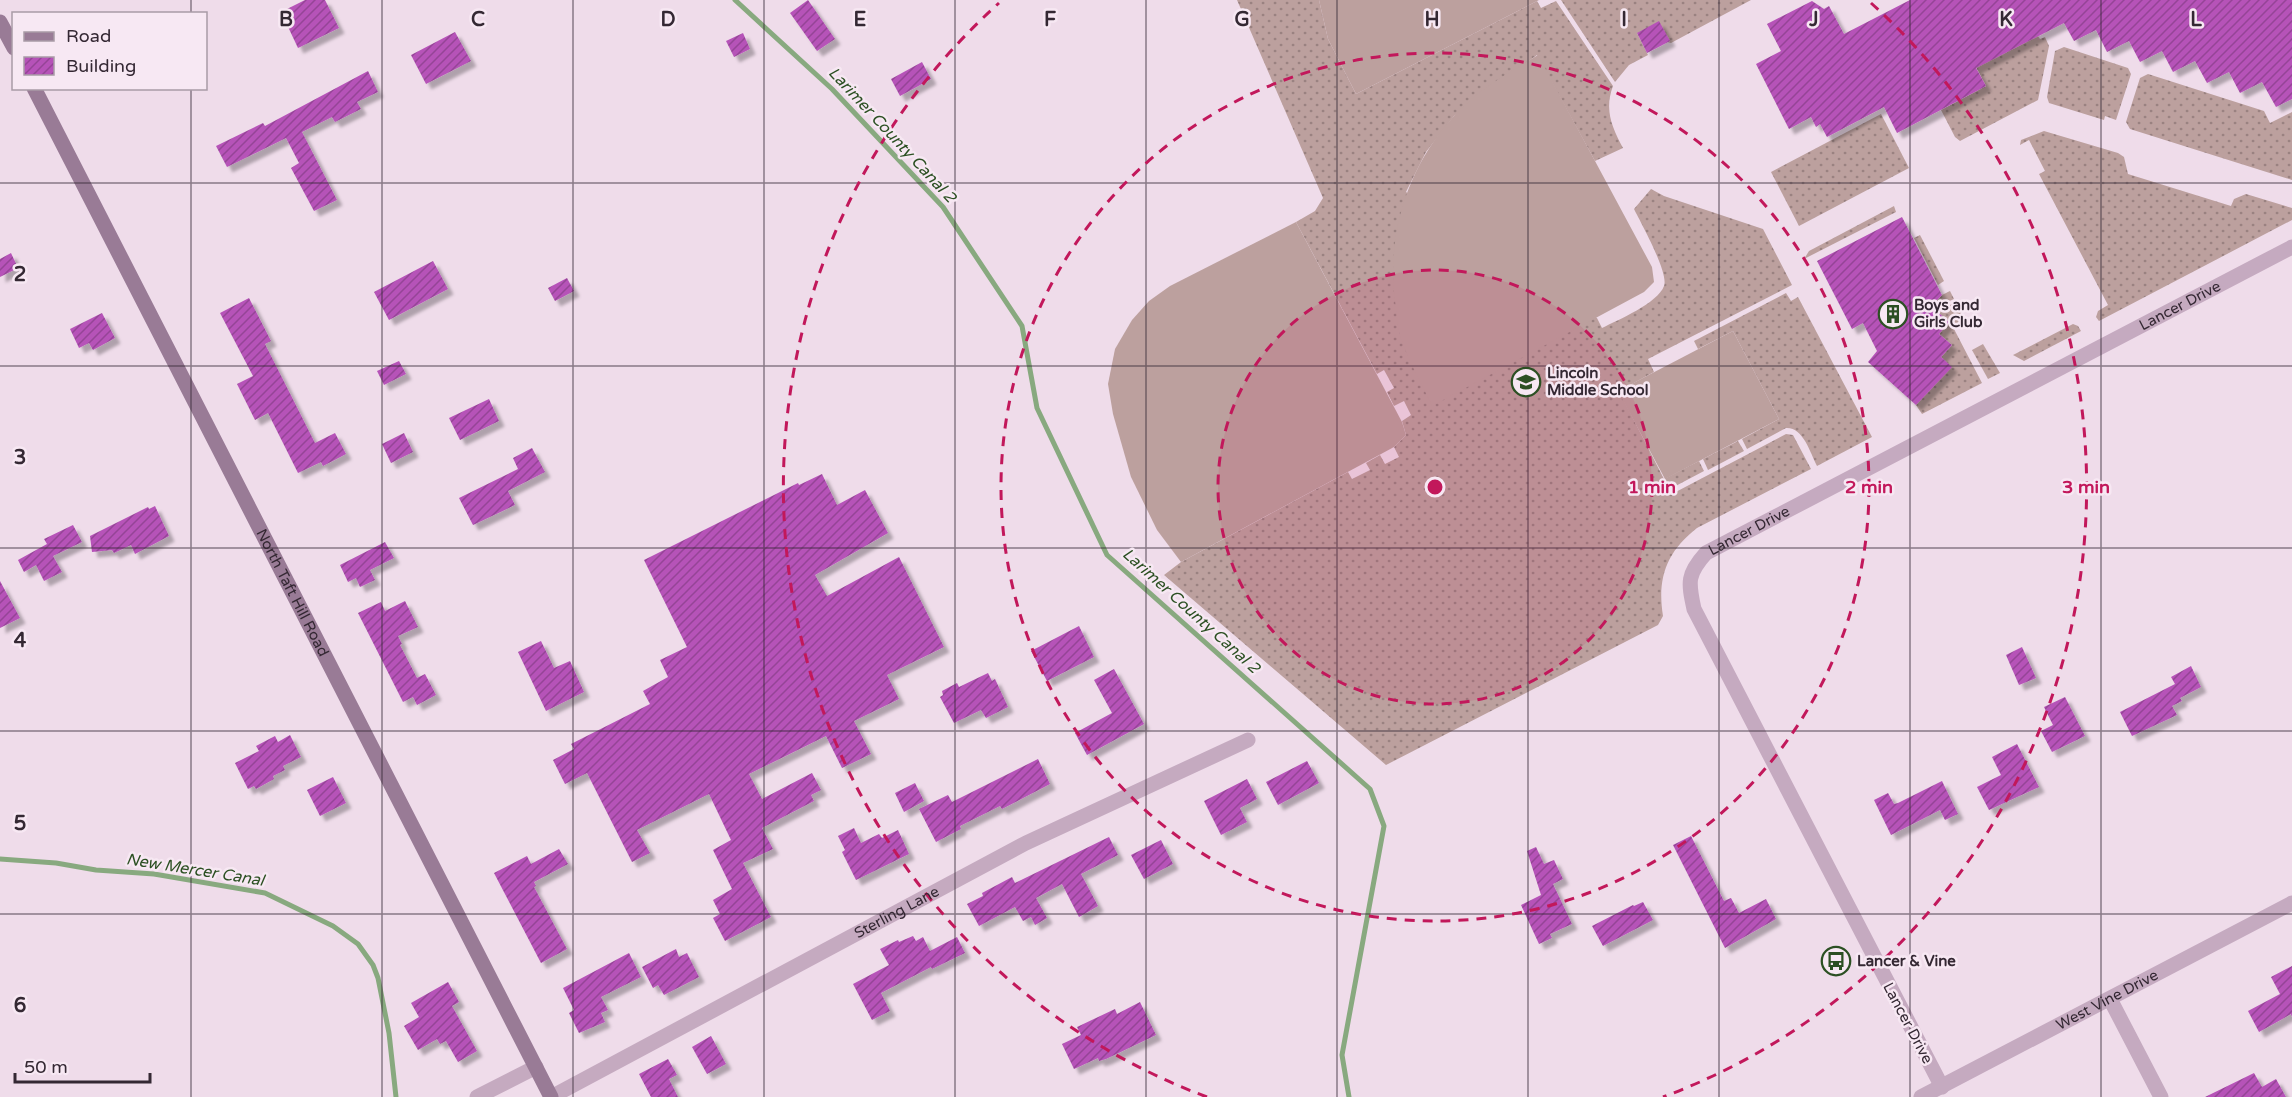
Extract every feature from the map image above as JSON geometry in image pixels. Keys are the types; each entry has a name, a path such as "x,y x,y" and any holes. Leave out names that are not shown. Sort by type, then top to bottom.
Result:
{"main road":[{"path":"0,22 12,44"},
{"name":"North Taft Hill Road","path":"35,90 551,1097"}],"street":[{"name":"Lancer Drive","path":"1941,1087 1694,609 1689,589 1690,577 1695,566 1706,554 2292,247"},
{"name":"Sterling Lane","path":"551,1097 1026,843 1248,740"},
{"name":"West Vine Drive","path":"1921,1097 2292,903"},
{"path":"2109,999 2161,1097"},
{"path":"477,1097 536,1067"}],"shaded area":[{"path":"1237,0 1319,0 1328,39 1356,94 1537,1 1541,8 1556,1 1613,86 1609,103 1610,118 1623,148 1595,161 1537,55 1454,116 1426,152 1406,192 1597,318 1602,328 1646,305 1664,286 1659,260 1634,209 1651,189 1664,196 1763,229 1792,285 1648,359 1654,372 1619,391 1664,479 1699,461 1704,471 1668,490 1670,495 1786,434 1793,435 1811,469 1697,528 1686,537 1666,567 1661,590 1663,616 1658,625 1386,765 1164,575 1181,562 1348,472 1352,479 1370,470 1366,463 1380,455 1385,464 1399,457 1394,447 1406,435 1402,421 1411,415 1404,401 1394,406 1387,392 1394,388 1384,370 1377,374 1296,222 1315,211 1323,198"},
{"path":"1319,0 1539,0 1356,94 1328,39"},
{"path":"1561,0 1751,0 1671,43 1637,33 1648,55 1629,65 1615,82"},
{"path":"2038,36 2040,39 2045,37 2049,46 2038,100 1960,141 1955,137 1941,110 1986,86 1975,65 1997,57"},
{"path":"2064,47 2128,68 2131,74 2116,120 2105,116 2104,120 2049,103 2047,97 2055,51"},
{"path":"1538,55 1652,267 1654,282 1644,292 1432,406 1404,348 1398,324 1393,282 1394,256 1403,206 1411,182 1423,159 1453,117 1482,91"},
{"path":"2148,74 2264,111 2270,123 2292,112 2292,180 2130,129 2126,122 2140,78"},
{"path":"1881,114 1909,168 1799,226 1771,172"},
{"path":"2044,131 2118,153 2124,157 2128,174 2231,206 2234,199 2246,194 2292,208 2292,220 2099,321 2096,317 2098,311 2108,305 2039,174 2045,171 2029,140 2020,145 2021,140"},
{"path":"1894,206 1896,212 1804,259 1809,251"},
{"path":"1296,222 1402,422 1406,435 1394,447 1181,562 1157,530 1131,477 1113,414 1108,384 1115,349 1132,320 1149,301 1170,286"},
{"path":"1920,235 1944,281 1938,285 1914,238"},
{"path":"1950,291 1954,299 1938,304 1943,311 1955,301 1956,304 1951,307 1954,312 1959,310 1965,321 1954,329 1982,383 1922,414 1916,405 1951,367 1941,357 1952,345 1939,334 1949,322 1931,306 1942,295"},
{"path":"1786,293 1791,301 1798,297 1872,437 1817,466 1805,441 1792,429 1786,428 1747,449 1742,439 1779,419 1733,331 1698,349 1694,341"},
{"path":"2073,324 2081,331 2024,361 2013,355"},
{"path":"1733,331 1779,419 1665,479 1618,391"},
{"path":"1983,344 2000,373 1988,379 1972,350"},
{"path":"1738,441 1744,451 1708,470 1703,459"}],"building":[{"path":"305,0 325,0 339,28 298,48 281,12"},
{"path":"808,0 835,39 817,51 790,13"},
{"path":"1910,0 2292,0 2292,99 2276,107 2262,82 2240,93 2229,72 2207,83 2195,61 2173,72 2162,51 2140,62 2129,41 2107,52 2096,30 2074,41 2064,23 1976,68 1986,86 1897,133 1884,107 1827,137 1820,124 1816,127 1811,117 1789,129 1756,64 1781,51 1767,24 1812,1 1824,9 1829,6 1844,34"},
{"path":"1659,21 1670,41 1647,53 1637,33"},
{"path":"455,32 471,61 426,84 411,55"},
{"path":"743,33 750,49 734,57 726,41"},
{"path":"922,62 931,79 900,96 891,79"},
{"path":"368,71 378,92 357,102 361,109 335,122 332,117 302,132 337,200 314,211 291,168 299,163 286,138 227,167 216,146 263,123 265,126"},
{"name":"Boys and Girls Club","path":"1902,217 1942,295 1931,306 1949,322 1939,334 1952,345 1941,357 1952,367 1916,405 1868,362 1877,351 1863,323 1852,329 1817,261"},
{"path":"11,253 18,268 0,277 0,259"},
{"path":"433,261 448,289 389,320 374,292"},
{"path":"567,278 574,291 555,301 548,288"},
{"path":"249,298 271,341 265,344 315,443 335,433 346,454 323,466 321,462 298,473 268,413 255,420 237,384 253,376 220,313"},
{"path":"102,313 115,338 93,350 89,343 79,348 70,329"},
{"path":"399,361 406,374 384,385 377,371"},
{"path":"489,399 499,421 460,440 449,418"},
{"path":"404,433 413,452 391,463 382,444"},
{"path":"532,448 545,472 508,491 515,505 473,525 459,498 518,469 513,458"},
{"path":"822,474 837,505 865,490 888,533 815,575 827,596 899,557 944,647 887,675 899,699 854,721 871,754 842,768 826,736 749,774 762,799 812,773 821,790 811,795 814,801 762,828 773,849 743,863 771,917 725,941 713,918 720,914 713,900 732,889 713,850 731,840 709,794 637,830 650,853 632,862 587,773 565,784 553,760 574,749 571,744 650,704 643,691 668,677 660,660 687,647 644,560 798,483 799,485"},
{"path":"155,506 169,536 135,554 131,545 114,553 112,550 92,552 90,536 148,507 149,509"},
{"path":"73,525 82,542 53,556 62,572 44,581 36,565 24,572 18,560 47,544 44,539"},
{"path":"385,542 394,558 370,570 375,580 360,587 356,578 348,582 340,565"},
{"path":"0,581 20,618 0,628"},
{"path":"405,601 418,627 398,636 402,644 400,645 417,678 425,674 436,695 417,705 413,697 403,702 358,613 381,602 385,611"},
{"path":"1079,626 1094,657 1047,681 1031,651"},
{"path":"541,641 554,668 570,661 584,692 546,711 518,652"},
{"path":"2022,647 2036,678 2019,685 2006,655"},
{"path":"2191,666 2201,687 2180,698 2182,701 2172,706 2177,715 2132,736 2120,712 2175,684 2171,677"},
{"path":"1114,669 1144,724 1087,755 1075,733 1112,713 1094,680"},
{"path":"988,673 992,681 995,679 1008,707 986,718 981,710 954,723 940,697 943,695 942,691 957,683 959,687"},
{"path":"2065,697 2085,736 2052,752 2041,731 2053,725 2044,707"},
{"path":"290,735 301,757 283,766 285,770 273,776 274,779 256,789 254,786 248,789 235,763 259,751 256,746 275,736 278,742"},
{"path":"2017,744 2039,787 1989,810 1977,787 2001,775 1992,757"},
{"path":"1038,759 1050,784 1002,809 1000,806 960,826 961,829 936,842 919,809 948,795 952,802"},
{"path":"1307,761 1319,783 1278,805 1266,782"},
{"path":"333,777 346,803 320,816 307,790"},
{"path":"1247,779 1257,799 1240,808 1247,822 1221,835 1204,801"},
{"path":"1942,781 1958,814 1945,820 1940,810 1891,835 1874,800 1888,793 1894,804 1898,803"},
{"path":"915,783 924,801 904,812 895,793"},
{"path":"854,828 861,843 879,834 882,838 898,830 909,854 856,880 842,852 845,850 838,836"},
{"path":"1691,836 1724,901 1731,898 1739,913 1766,899 1776,919 1725,948 1673,845"},
{"path":"1109,837 1118,855 1081,874 1098,906 1079,917 1062,884 1036,898 1047,918 1035,925 1031,917 1023,921 1015,907 979,926 967,904 983,896 982,893 1012,877 1015,883"},
{"path":"1161,840 1173,864 1144,879 1131,855"},
{"path":"1536,847 1544,864 1554,860 1563,879 1553,884 1572,924 1550,934 1552,938 1539,944 1521,905 1541,895 1527,851"},
{"path":"559,849 568,864 534,882 536,886 534,887 567,949 541,963 494,873 527,856 531,864"},
{"path":"1643,902 1653,920 1603,946 1592,926"},
{"path":"913,936 916,941 923,937 930,951 957,937 965,953 932,969 931,967 881,993 890,1011 872,1020 853,984 889,965 880,949"},
{"path":"676,949 679,957 687,953 699,977 664,995 658,985 653,988 642,967"},
{"path":"629,953 641,977 601,997 608,1010 601,1013 605,1022 579,1033 569,1013 574,1010 563,988"},
{"path":"2292,966 2292,1017 2291,1014 2259,1032 2248,1011 2280,994 2271,977"},
{"path":"448,982 459,1002 452,1006 477,1051 458,1062 446,1041 440,1044 437,1039 418,1050 404,1026 419,1017 411,1003"},
{"path":"1140,1002 1156,1035 1106,1059 1099,1061 1098,1058 1074,1069 1062,1044 1081,1035 1077,1027 1115,1009 1117,1014"},
{"path":"711,1036 726,1064 707,1074 692,1047"},
{"path":"668,1059 677,1075 669,1079 678,1097 651,1097 639,1074"},
{"path":"2254,1073 2262,1087 2276,1079 2286,1097 2205,1097"}],"waterway":[{"name":"Larimer County Canal 2","path":"735,0 832,89 943,207 1022,326 1037,408 1107,555 1370,789 1384,826 1342,1055 1349,1097"},
{"name":"New Mercer Canal","path":"0,859 154,874 265,893 333,926 358,944 373,965 378,978 389,1033 396,1097"}],"place":[{"name":"Boys and Girls Club","path":"1893,314"},
{"name":"Lincoln Middle School","path":"1526,382"},
{"name":"Lancer & Vine","path":"1836,961"}]}
